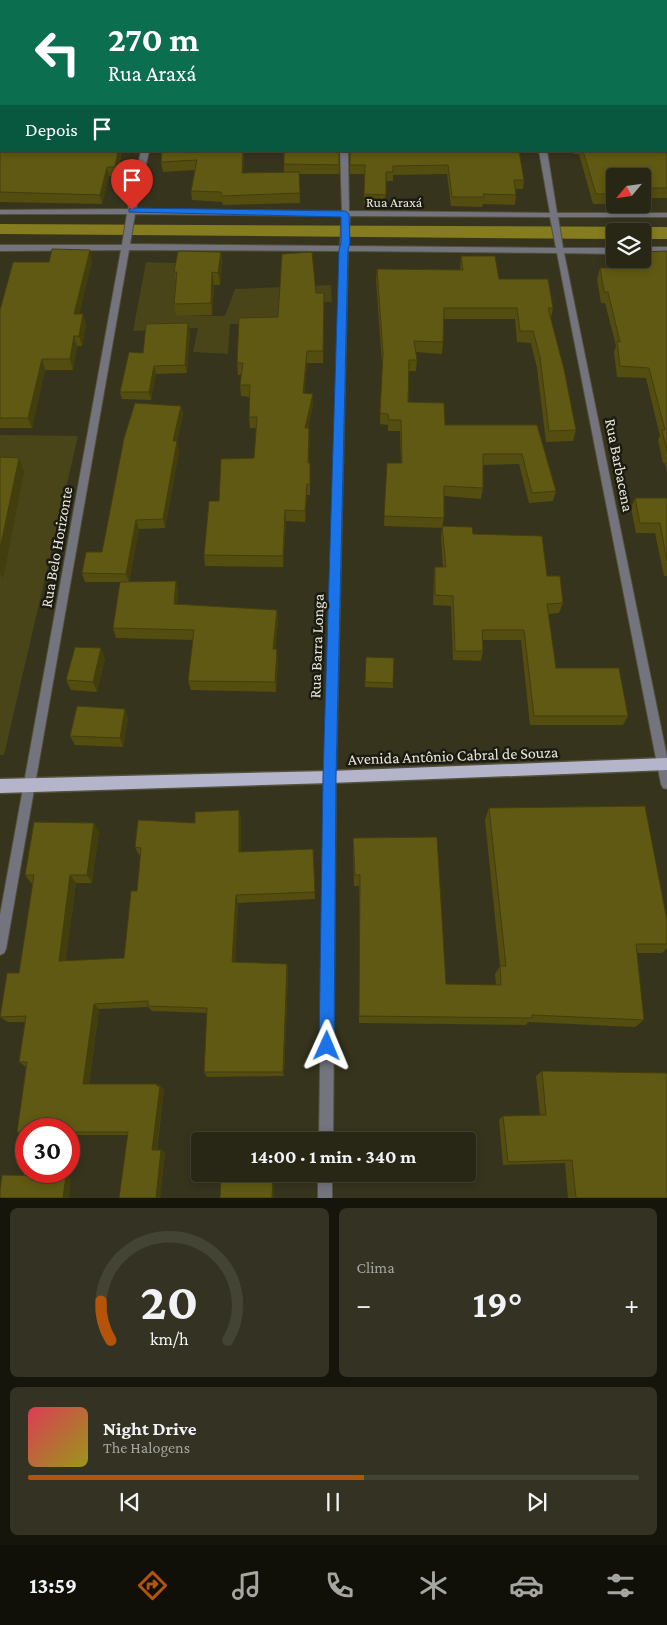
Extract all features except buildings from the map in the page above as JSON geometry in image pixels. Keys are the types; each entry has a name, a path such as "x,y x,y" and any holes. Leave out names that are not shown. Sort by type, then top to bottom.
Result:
{"main road":[{"name":"Avenida Antônio Cabral de Souza","path":"0,786 330,777 666,764"}],"street":[{"name":"Rua Belo Horizonte","path":"0,949 28,785 132,220 132,210 145,152"},
{"name":"Rua Barra Longa","path":"326,1132 330,777 346,218 344,152"},
{"name":"Rua Barbacena","path":"543,152 560,248 666,764 667,784"},
{"name":"Rua Araxá","path":"0,212 132,210 346,218 555,219 667,215"},
{"path":"0,248 127,243 606,250"},
{"path":"651,250 667,250"},
{"path":"325,1198 326,1182"}],"shaded area":[{"path":"0,224 606,227 606,239 0,234"},
{"path":"651,227 667,227 667,239 651,239"},
{"path":"146,262 180,263 176,316 225,316 235,289 331,285 332,302 280,301 279,323 230,324 228,354 193,352 198,328 133,331"},
{"path":"0,435 78,436 4,755 0,755"}],"route":[{"path":"132,210 345,214 346,243 344,250 330,777 327,1046"}]}
